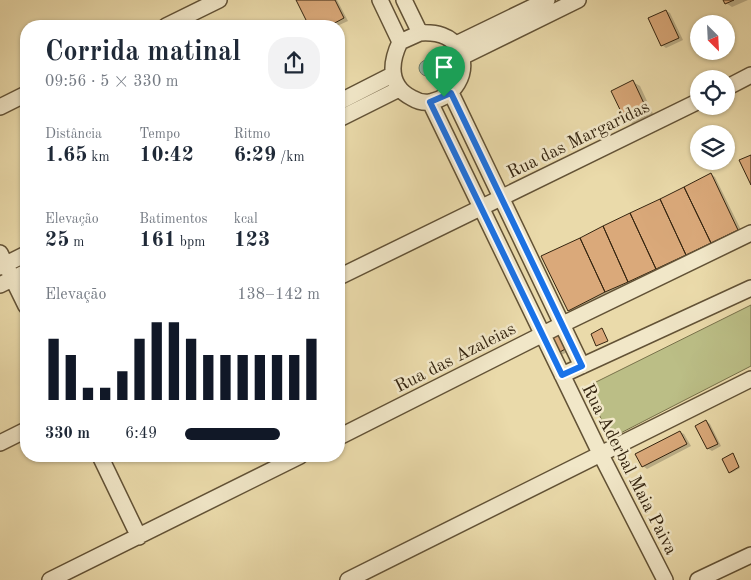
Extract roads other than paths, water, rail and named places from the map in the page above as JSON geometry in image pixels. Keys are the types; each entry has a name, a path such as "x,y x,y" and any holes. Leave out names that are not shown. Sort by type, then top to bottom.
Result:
{"street":[{"path":"178,20 219,0"},
{"path":"380,0 400,42 394,59 396,82 409,97 423,102 430,102 451,93 461,78 463,69 459,50 441,35 433,32 420,33 400,42"},
{"path":"404,0 420,33"},
{"path":"459,50 547,0"},
{"path":"459,50 578,0"},
{"path":"735,84 751,76"},
{"path":"345,100 396,82"},
{"path":"345,115 396,82"},
{"path":"451,93 582,366"},
{"path":"0,107 20,97"},
{"name":"Rua Aderbal Maia Paiva","path":"430,102 600,454 665,580"},
{"name":"Rua das Margaridas","path":"345,274 690,105"},
{"name":"Rua das Azaleias","path":"345,434 562,324 751,233"},
{"path":"20,256 2,262 20,294"},
{"path":"562,375 751,288"},
{"path":"348,580 751,379"},
{"path":"0,443 20,433"},
{"path":"103,462 139,537"},
{"path":"50,580 288,462"},
{"path":"698,580 751,555"}]}
